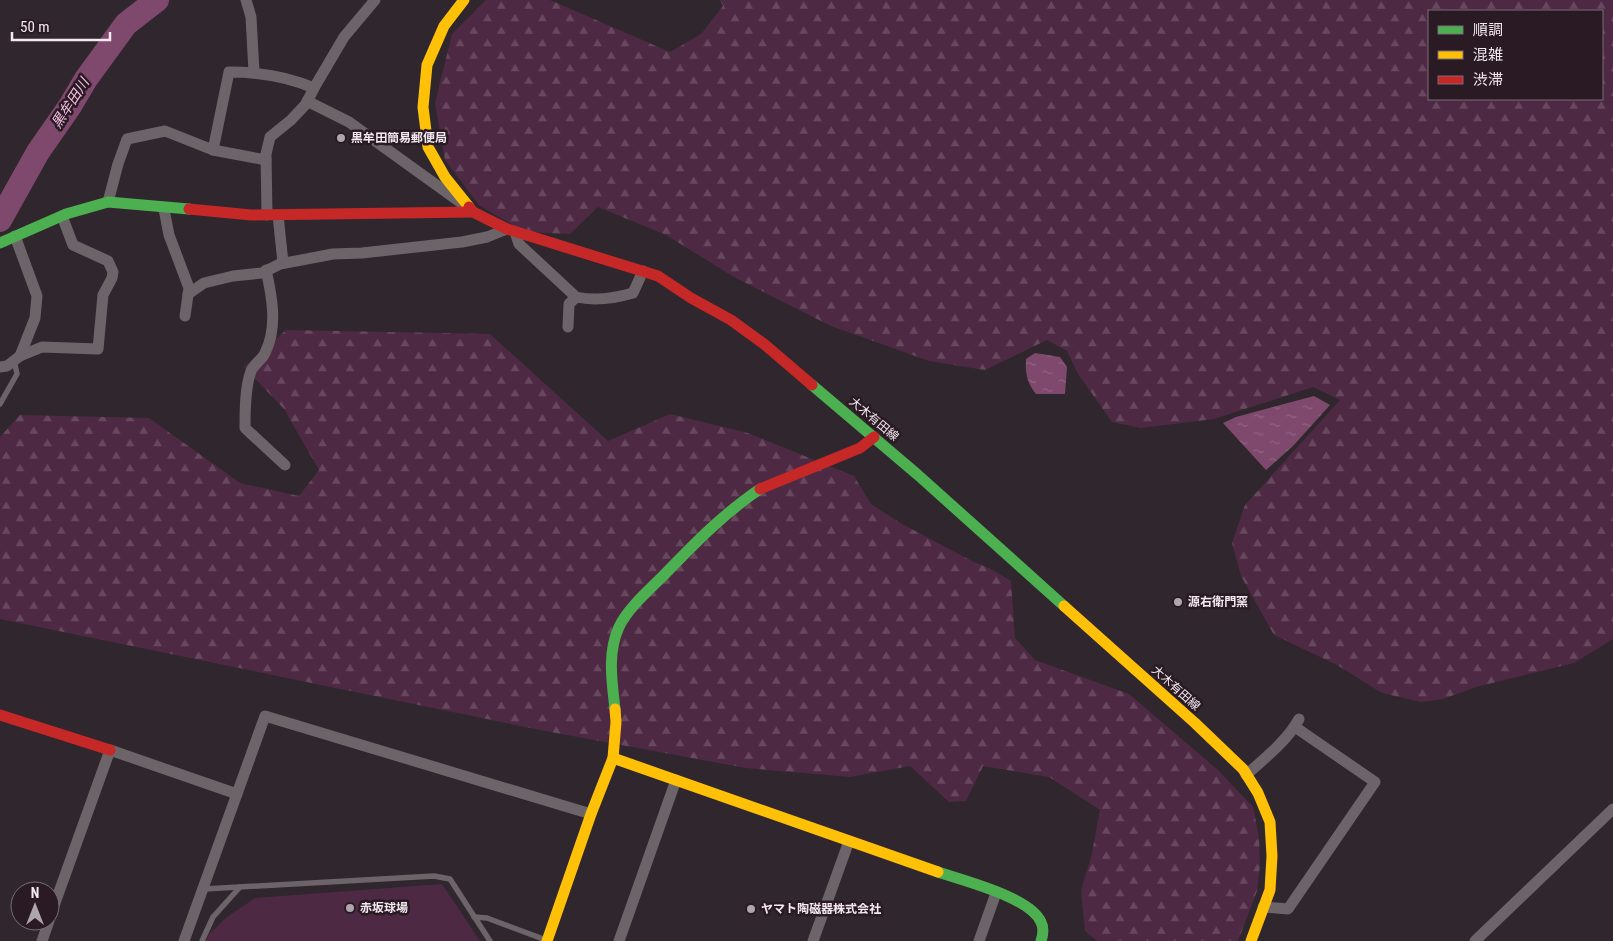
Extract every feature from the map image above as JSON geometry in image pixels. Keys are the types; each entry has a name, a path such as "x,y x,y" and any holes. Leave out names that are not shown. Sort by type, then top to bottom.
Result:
{"street":[{"path":"246,0 251,17 254,72"},
{"path":"283,263 272,215 266,160 270,137 291,120 307,101 344,37 375,0"},
{"name":"大木有田線","path":"464,0 444,26 427,65 423,107 428,147 445,178 473,212 511,231 658,276 691,298 731,320 764,344 874,437 1195,723 1243,769 1258,793 1270,822 1272,839 1270,890 1251,941"},
{"path":"213,150 229,72 254,72 295,80 314,88"},
{"path":"307,101 349,122 473,212"},
{"path":"108,202 127,139 165,131 213,150 266,160"},
{"path":"0,243 62,216 108,202 164,208 272,215 473,212"},
{"path":"164,208 169,236 189,288 185,316"},
{"path":"0,367 6,366 17,358 42,347 98,349 103,294 112,278 113,272 108,261 73,245 62,216"},
{"path":"188,294 204,283 217,279 262,273 283,263 333,254 371,252 462,242 511,231 519,244 576,297 620,297 633,293 643,272"},
{"path":"15,236 37,296 35,318 17,358"},
{"path":"266,270 272,294 274,317 266,351 252,369 249,378 245,408 245,428 285,465"},
{"path":"568,327 569,304 576,297"},
{"path":"547,941 591,814 613,758 616,722 611,670 613,649 619,626 638,600 722,517 746,498 764,486 860,448 874,437"},
{"path":"0,715 110,750 237,794"},
{"path":"184,941 265,716 591,814"},
{"path":"1246,775 1297,723 1375,782 1288,909 1263,907"},
{"path":"60,889 110,750"},
{"path":"613,758 1016,899 1032,910 1042,921 1044,934 1041,941"},
{"path":"619,941 676,780"},
{"path":"1475,941 1613,809"},
{"path":"814,941 849,841"},
{"path":"980,941 996,893"}],"lane":[{"path":"0,404 17,374 17,358"},
{"path":"204,889 434,876 450,879 490,941"},
{"path":"202,941 213,918 240,887"},
{"path":"474,918 487,918 547,941"}],"green space":[{"path":"486,0 550,0 670,52 701,34 723,6 720,0 1613,0 1613,639 1574,663 1476,687 1443,699 1421,702 1382,693 1337,665 1274,635 1241,576 1232,543 1245,505 1340,400 1313,387 1214,419 1141,428 1112,422 1078,374 1067,351 1047,340 985,370 929,361 831,326 734,277 666,235 598,207 570,234 524,232 479,205 445,160 435,103 452,34"},
{"path":"286,330 490,334 608,441 670,414 748,433 854,476 871,504 902,524 1011,581 1015,638 1035,660 1129,694 1218,770 1253,807 1259,837 1260,866 1257,891 1238,941 1097,941 1085,931 1081,890 1091,858 1100,810 1049,777 983,766 966,801 949,802 910,766 850,777 746,768 540,730 0,619 0,437 20,415 149,418 240,483 299,496 319,470 284,409 244,367"},
{"name":"赤坂球場","path":"442,884 480,941 206,941 209,934 227,917 255,898"}],"water":[{"path":"1035,353 1060,357 1067,367 1065,394 1036,394 1030,386 1027,378 1026,359"},
{"path":"1314,396 1330,405 1293,446 1266,470 1223,423 1236,417"}],"waterway":[{"name":"黒牟田川","path":"0,220 38,152 86,79 126,24 157,0"}],"traffic: fast":[{"path":"0,243 66,214 108,202 189,209"},
{"path":"812,385 918,475 1064,606"},
{"path":"615,709 612,678 613,647 619,627 627,613 698,540 734,508 760,489"},
{"path":"938,872 995,891 1024,905 1041,922 1043,927 1041,941"}],"traffic: slow":[{"path":"464,0 444,26 427,65 423,107 428,147 445,177 469,207"},
{"path":"1064,606 1195,723 1243,769 1258,793 1270,822 1272,856 1270,890 1251,941"},
{"path":"547,941 591,814 613,758 616,722 615,709"},
{"path":"613,758 938,872"}],"traffic: jam":[{"path":"469,207 473,212 507,229 658,276 691,298 731,320 764,344 812,385"},
{"path":"189,209 251,215 473,212"},
{"path":"760,489 860,448 874,437"},
{"path":"0,715 110,750"}],"place":[{"name":"黒牟田簡易郵便局","path":"341,138"},
{"name":"源右衛門窯","path":"1178,602"},
{"name":"赤坂球場","path":"350,908"},
{"name":"ヤマト陶磁器株式会社","path":"751,909"}]}
